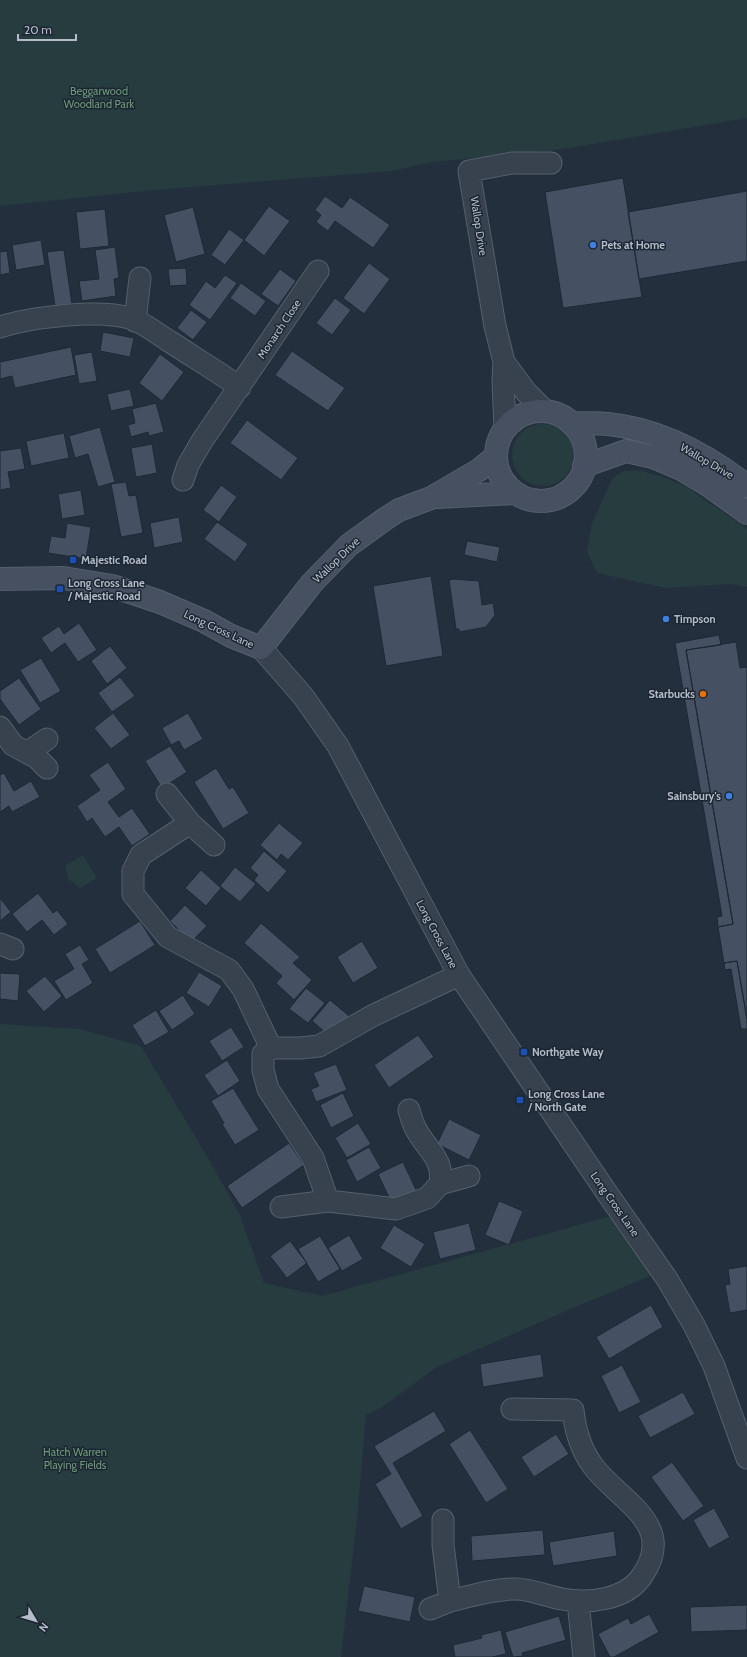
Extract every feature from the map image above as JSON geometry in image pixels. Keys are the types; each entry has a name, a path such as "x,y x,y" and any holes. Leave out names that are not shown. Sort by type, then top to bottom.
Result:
{"street":[{"name":"Wallop Drive","path":"505,430 502,381 504,362 495,326 469,171 512,163 551,163"},
{"name":"Monarch Close","path":"183,480 196,437 240,387 318,270"},
{"path":"135,320 140,278"},
{"path":"0,327 33,319 92,314 121,316 135,320 240,387"},
{"name":"Wallop Drive","path":"504,362 526,392 544,410"},
{"name":"Wallop Drive","path":"544,410 557,413 571,423 583,442 585,450 584,466 577,483 556,498 540,501 528,499 516,493 506,483 498,469 495,457 497,446 505,430 525,415 544,410"},
{"name":"Wallop Drive","path":"571,423 609,424 666,438 712,461 747,486"},
{"name":"Wallop Drive","path":"584,466 626,451 653,456 708,484 747,513"},
{"name":"Wallop Drive","path":"261,648 312,583 349,545 384,519 399,510 431,498 479,470 495,457"},
{"name":"Wallop Drive","path":"431,498 487,493 516,493"},
{"name":"Long Cross Lane","path":"0,579 63,578 112,586 160,602 204,621 231,636 261,648 303,696 338,746 459,975 606,1193 667,1279 694,1325 714,1366 747,1458"},
{"path":"0,727 13,745 37,758 47,768"},
{"path":"28,752 47,739"},
{"path":"167,794 190,823 214,845"},
{"path":"190,823 141,855 133,871 133,894 168,938 229,970 243,989 271,1048"},
{"path":"328,1201 313,1158 268,1089 263,1070 264,1054 271,1048 300,1048 319,1046 374,1015 459,975"},
{"path":"281,1207 328,1201 396,1209 427,1198 440,1184 442,1174 438,1161 416,1131 409,1110"},
{"path":"440,1184 469,1176"},
{"path":"430,1608 450,1601 493,1591 516,1589 578,1602 598,1599 625,1591 641,1579 650,1562 653,1553 650,1527 635,1507 593,1466 581,1443 573,1410 512,1409"},
{"path":"443,1520 450,1601"},
{"path":"578,1602 584,1657"}],"green space":[{"name":"Beggarwood Woodland Park","path":"0,0 747,0 747,118 558,150 433,162 392,171 154,190 0,206"},
{"path":"543,424 560,429 565,433 569,438 574,455 569,472 565,477 560,481 543,486 526,481 521,477 517,472 512,455 517,438 521,433 526,429"},
{"path":"639,470 669,479 687,487 747,529 747,587 730,584 666,588 597,573 587,552 591,526 613,477 624,471"},
{"path":"83,855 97,878 80,888 68,879 65,866"},
{"name":"Hatch Warren Playing Fields","path":"0,1024 80,1029 141,1046 211,1163 240,1215 264,1283 322,1296 611,1216 655,1274 437,1367 382,1407 366,1415 357,1519 341,1657 0,1657"}],"building":[{"name":"Pets at Home","path":"623,178 642,297 563,308 545,192"},
{"path":"747,191 747,261 639,279 628,212"},
{"path":"325,196 342,208 350,197 390,225 373,248 335,221 328,231 316,222 321,215 315,210"},
{"path":"269,206 290,221 264,256 244,240"},
{"path":"193,207 205,254 176,262 164,215"},
{"path":"105,209 109,246 80,249 76,212"},
{"path":"229,229 244,240 225,265 211,255"},
{"path":"41,240 45,265 16,270 12,245"},
{"path":"115,247 119,278 114,279 116,296 82,301 79,281 99,279 95,250"},
{"path":"64,250 72,304 55,306 47,252"},
{"path":"7,251 10,273 0,275 0,252"},
{"path":"369,263 390,279 364,314 343,298"},
{"path":"186,268 187,285 170,286 168,269"},
{"path":"280,269 296,281 278,306 261,294"},
{"path":"225,275 237,283 210,320 189,305 206,281 215,288"},
{"path":"241,283 266,301 255,316 230,298"},
{"path":"335,298 351,310 332,335 316,323"},
{"path":"191,310 207,322 193,340 177,328"},
{"path":"103,332 134,338 130,357 100,351"},
{"path":"71,347 76,375 15,388 12,376 0,379 0,362"},
{"path":"292,351 345,388 328,411 275,375"},
{"path":"92,352 97,381 79,384 74,355"},
{"path":"160,354 184,372 162,401 139,383"},
{"path":"130,389 134,406 111,411 107,394"},
{"path":"156,403 164,432 149,436 148,432 131,437 128,425 135,423 132,409"},
{"path":"247,420 298,458 281,480 230,443"},
{"path":"100,427 115,482 98,487 88,454 75,458 69,436"},
{"path":"64,433 69,458 31,466 26,441"},
{"path":"152,444 157,473 136,477 131,448"},
{"path":"21,448 25,469 8,472 11,488 0,490 0,451"},
{"path":"126,482 129,496 136,495 143,533 121,537 111,484"},
{"path":"221,485 237,497 219,522 203,510"},
{"path":"81,490 85,515 62,519 58,494"},
{"path":"179,517 183,542 154,548 150,523"},
{"path":"217,522 248,544 235,562 204,539"},
{"path":"67,523 91,527 86,559 48,553 51,536 65,538"},
{"path":"467,541 500,547 497,562 464,555"},
{"path":"431,576 443,656 386,666 373,586"},
{"path":"449,580 479,581 482,605 493,603 495,615 486,627 459,632 459,629 456,629"},
{"path":"79,623 97,650 78,662 65,643 51,653 41,638 59,626 64,634"},
{"path":"719,635 721,645 686,650 733,924 718,927 717,917 722,916 675,643"},
{"name":"Sainsbury's","path":"736,642 740,668 747,667 747,1019 737,961 724,963 718,927 733,924 686,650"},
{"path":"110,646 127,668 107,684 91,661"},
{"path":"41,658 61,691 40,703 20,670"},
{"path":"120,677 135,696 112,712 98,693"},
{"path":"19,678 41,709 19,725 0,699 0,691"},
{"path":"113,713 130,735 111,749 94,728"},
{"path":"188,713 203,739 184,750 179,741 171,745 162,728"},
{"path":"170,746 187,772 162,788 145,761"},
{"path":"108,762 126,789 108,802 119,817 132,808 150,834 132,846 119,827 105,837 92,818 87,822 77,806 100,790 89,775"},
{"path":"216,768 229,789 233,787 249,813 223,829 194,782"},
{"path":"4,773 14,791 31,781 40,797 12,812 9,806 0,812 0,775"},
{"path":"279,823 303,843 288,860 281,854 277,860 260,845"},
{"path":"264,851 287,871 268,893 254,880 258,875 250,868"},
{"path":"235,867 256,884 240,902 220,886"},
{"path":"201,870 221,888 206,906 185,888"},
{"path":"38,893 53,913 57,910 68,924 54,935 42,920 27,932 12,914"},
{"path":"0,898 11,912 0,921"},
{"path":"185,905 207,926 191,942 170,921"},
{"path":"140,921 155,945 110,973 95,949"},
{"path":"261,923 300,957 293,963 312,980 294,1000 276,983 282,976 244,943"},
{"path":"362,941 378,968 353,983 337,957"},
{"path":"80,945 89,960 82,964 93,983 66,1000 54,981 74,969 65,954"},
{"path":"737,961 747,1019 747,1029 741,1029 731,969 725,970 724,963"},
{"path":"199,972 222,986 209,1007 186,993"},
{"path":"0,973 20,974 18,1001 0,999"},
{"path":"45,976 62,996 44,1012 26,991"},
{"path":"306,988 325,1003 308,1023 289,1009"},
{"path":"183,995 195,1014 172,1030 159,1011"},
{"path":"330,1000 349,1016 331,1037 312,1021"},
{"path":"156,1010 169,1032 145,1046 132,1025"},
{"path":"231,1027 244,1047 222,1061 209,1041"},
{"path":"418,1035 434,1057 389,1088 374,1065"},
{"path":"227,1060 240,1081 218,1096 204,1075"},
{"path":"336,1064 347,1090 316,1102 311,1089 319,1086 313,1073"},
{"path":"233,1088 259,1130 235,1145 222,1124 224,1123 211,1101"},
{"path":"343,1093 354,1116 331,1128 320,1105"},
{"path":"449,1119 481,1135 469,1160 437,1144"},
{"path":"358,1123 371,1144 347,1158 335,1138"},
{"path":"289,1143 304,1165 242,1208 227,1186"},
{"path":"369,1147 381,1168 357,1182 346,1160"},
{"path":"403,1162 418,1194 393,1206 378,1174"},
{"path":"499,1201 523,1211 509,1245 485,1235"},
{"path":"469,1223 476,1250 440,1259 433,1232"},
{"path":"394,1225 425,1244 411,1267 380,1248"},
{"path":"349,1235 363,1259 342,1271 328,1248"},
{"path":"320,1236 340,1269 318,1282 298,1249"},
{"path":"290,1241 307,1263 287,1278 270,1256"},
{"path":"747,1266 747,1310 730,1313 725,1285 730,1284 728,1269"},
{"path":"651,1305 663,1327 609,1359 596,1337"},
{"path":"541,1354 544,1377 483,1387 480,1364"},
{"path":"622,1365 641,1402 619,1413 601,1376"},
{"path":"683,1392 695,1414 650,1438 638,1416"},
{"path":"434,1411 446,1431 393,1463 423,1516 401,1529 375,1484 391,1474 374,1446"},
{"path":"470,1430 508,1489 486,1503 449,1444"},
{"path":"556,1434 569,1454 534,1477 521,1457"},
{"path":"672,1462 704,1506 683,1521 651,1477"},
{"path":"714,1508 730,1537 709,1549 693,1520"},
{"path":"543,1530 545,1555 472,1561 471,1536"},
{"path":"614,1531 617,1556 553,1566 549,1542"},
{"path":"364,1586 415,1597 410,1622 358,1611"},
{"path":"747,1605 747,1630 691,1632 690,1607"},
{"path":"649,1614 659,1632 614,1657 610,1657 598,1634 628,1618 631,1624"},
{"path":"559,1616 566,1640 522,1653 523,1656 513,1657 505,1632"},
{"path":"501,1630 506,1654 492,1657 455,1657 453,1645 482,1638 481,1635"}],"place":[{"name":"Pets at Home","path":"593,245"},
{"name":"Majestic Road","path":"73,560"},
{"name":"Long Cross Lane / Majestic Road","path":"60,589"},
{"name":"Timpson","path":"666,619"},
{"name":"Starbucks","path":"703,694"},
{"name":"Sainsbury's","path":"729,796"},
{"name":"Northgate Way","path":"524,1052"},
{"name":"Long Cross Lane / North Gate","path":"520,1100"}]}
